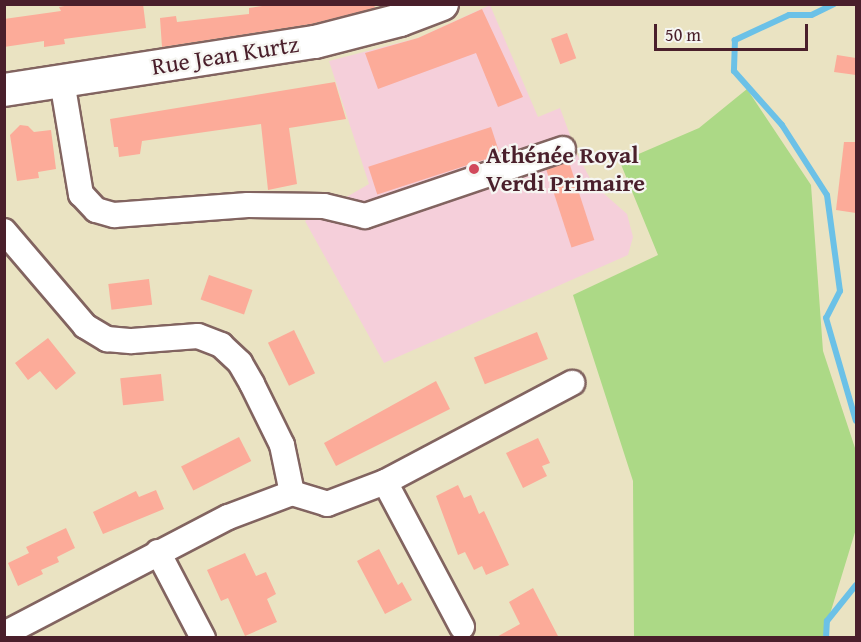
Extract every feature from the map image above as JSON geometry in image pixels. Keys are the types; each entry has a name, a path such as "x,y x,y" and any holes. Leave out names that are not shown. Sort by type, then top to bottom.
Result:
{"main road":[{"name":"Rue Jean Kurtz","path":"4,90 315,42 400,20 442,4"}],"street":[{"path":"62,81 81,194 96,210 114,215 248,205 324,206 365,216 563,149"},
{"path":"4,231 85,326 107,339 132,341 198,336 221,345 240,363 282,445 292,493"},
{"path":"4,634 228,517 292,493 327,504 385,482 572,383"},
{"path":"385,482 462,627"},
{"path":"159,552 203,638"}],"shaded area":[{"name":"Athénée Royal Verdi Primaire","path":"490,5 538,117 560,108 577,154 593,184 627,214 633,237 628,255 384,363 305,221 369,184 329,61 418,38"}],"green space":[{"path":"747,89 811,185 823,351 856,451 856,529 823,637 634,637 633,481 573,295 658,255 620,162 699,128"}],"building":[{"path":"75,4 143,4 146,28 64,39 65,44 44,47 44,41 4,47 4,19 61,11 59,7"},
{"path":"275,4 374,4 375,8 311,24 162,47 160,18 176,16 177,22 249,14 249,8"},
{"path":"482,9 523,97 498,107 476,53 378,89 365,53 418,38"},
{"path":"567,33 576,58 560,64 551,39"},
{"path":"837,55 856,58 856,75 834,72"},
{"path":"335,82 346,119 289,128 297,184 268,190 261,124 142,141 140,154 119,157 118,147 114,147 110,119"},
{"path":"20,125 28,126 34,132 51,130 56,169 38,172 39,178 17,181 10,135"},
{"path":"491,127 500,155 377,194 368,167"},
{"path":"844,142 856,142 856,213 836,210"},
{"path":"569,162 594,240 572,247 546,169"},
{"path":"209,275 252,290 244,315 201,300"},
{"path":"149,279 152,305 111,310 108,284"},
{"path":"294,330 315,373 289,386 268,343"},
{"path":"537,332 548,359 485,384 474,357"},
{"path":"48,338 76,373 56,390 40,371 28,380 15,363"},
{"path":"161,374 164,401 123,405 120,378"},
{"path":"436,381 450,409 336,466 324,443"},
{"path":"239,437 251,461 193,491 181,467"},
{"path":"538,438 550,463 542,466 547,476 523,488 506,453"},
{"path":"458,485 464,498 471,495 479,514 484,511 509,565 486,575 482,566 474,570 465,552 458,555 436,496"},
{"path":"156,490 164,509 103,534 93,512 136,491 139,497"},
{"path":"66,528 75,548 57,557 59,562 41,570 43,574 18,586 8,563 29,553 26,547"},
{"path":"379,549 398,585 402,582 412,600 385,614 357,561"},
{"path":"245,553 256,576 266,572 276,594 267,599 277,622 245,636 228,598 221,601 207,570"},
{"path":"533,588 559,638 495,638 520,624 509,602"}],"waterway":[{"path":"834,4 811,15 789,15 735,40 734,71 782,125 827,195 840,291 826,318 856,421"},
{"path":"826,638 827,621 856,585"}],"place":[{"name":"Athénée Royal Verdi Primaire","path":"474,169"}]}
